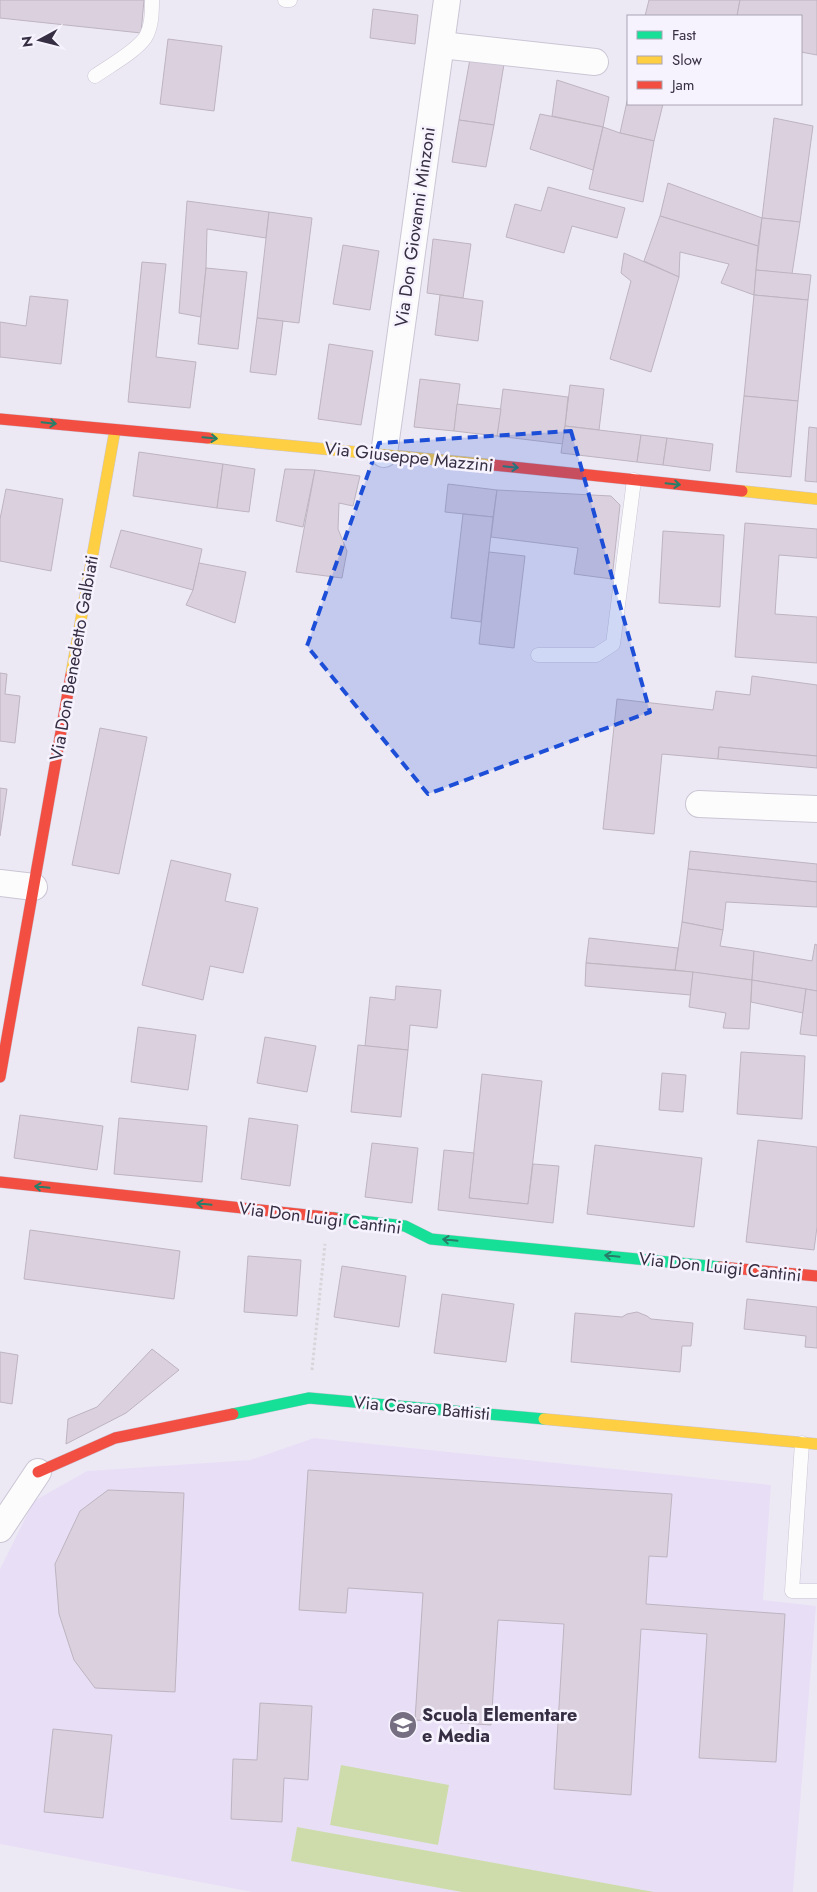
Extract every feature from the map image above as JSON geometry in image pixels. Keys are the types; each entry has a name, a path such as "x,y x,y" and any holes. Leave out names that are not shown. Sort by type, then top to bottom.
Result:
{"street":[{"name":"Via Don Giovanni Minzoni","path":"384,454 447,0"},
{"path":"440,45 596,62"},
{"name":"Via Giuseppe Mazzini","path":"0,419 384,454 817,499"},
{"name":"Via Don Benedetto Galbiati","path":"0,1077 115,430"},
{"path":"699,804 817,809"},
{"path":"0,883 34,887"},
{"name":"Via Don Luigi Cantini","path":"0,1182 405,1226 431,1238 817,1276"},
{"name":"Via Cesare Battisti","path":"38,1472 115,1438 309,1398 817,1444"},
{"path":"0,1528 38,1472"}],"lane":[{"path":"95,76 145,38 151,21 152,0"},
{"path":"285,0 290,0"},
{"path":"538,655 596,655 613,644 634,480"},
{"path":"802,1443 792,1591 817,1591"}],"path":[{"path":"309,1398 328,1217"}],"highlighted area":[{"path":"571,431 650,712 428,794 307,646 379,443"}],"shaded area":[{"name":"Scuola Elementare e Media","path":"314,1438 771,1485 763,1600 816,1606 793,1892 252,1892 0,1844 0,1569 34,1501 87,1471 250,1460"}],"green space":[{"path":"341,1765 449,1785 438,1845 330,1825"},
{"path":"297,1827 654,1892 462,1892 291,1861"}],"building":[{"path":"0,0 144,0 141,33 0,18"},
{"path":"649,0 740,0 737,15 645,15"},
{"path":"740,0 817,0 817,55 802,52 802,15 737,15"},
{"path":"373,9 418,15 415,44 370,38"},
{"path":"168,39 222,46 214,111 160,104"},
{"path":"470,59 504,64 494,125 459,120"},
{"path":"557,80 609,97 603,127 552,116"},
{"path":"627,102 627,105 663,105 654,141 620,133"},
{"path":"540,114 603,127 593,170 530,149"},
{"path":"774,118 813,126 800,222 762,218"},
{"path":"459,120 494,125 486,167 452,162"},
{"path":"603,127 654,141 643,202 589,189"},
{"path":"668,183 762,218 758,246 660,216"},
{"path":"548,187 625,208 617,238 572,226 564,253 506,237 515,204 541,211"},
{"path":"187,201 269,212 266,238 207,229 206,268 201,317 179,313"},
{"path":"269,212 312,218 299,323 257,318"},
{"path":"660,216 758,246 754,295 721,283 729,264 680,252 679,277 644,261"},
{"path":"762,218 800,222 792,274 756,270"},
{"path":"433,239 471,244 463,298 427,293"},
{"path":"343,245 379,251 370,310 333,304"},
{"path":"624,253 679,277 651,372 610,359 631,281 621,273"},
{"path":"142,262 166,264 156,357 196,362 190,408 128,402"},
{"path":"206,268 247,272 238,349 198,344"},
{"path":"756,270 811,275 808,300 754,295"},
{"path":"440,295 483,301 478,341 435,335"},
{"path":"754,295 808,300 798,401 744,396"},
{"path":"30,296 68,300 61,364 0,357 0,322 26,326"},
{"path":"257,318 283,321 276,375 250,372"},
{"path":"329,344 373,351 361,425 318,419"},
{"path":"420,379 460,384 454,431 414,427"},
{"path":"570,385 604,389 599,430 565,426"},
{"path":"503,389 568,397 563,444 497,436"},
{"path":"744,396 798,401 791,477 736,472"},
{"path":"457,404 501,409 497,436 454,431"},
{"path":"565,426 641,435 637,462 561,453"},
{"path":"809,427 817,428 817,482 805,481"},
{"path":"641,435 667,438 663,465 637,462"},
{"path":"667,438 713,444 710,471 663,465"},
{"path":"139,452 223,464 217,508 133,496"},
{"path":"223,464 255,469 249,512 217,508"},
{"path":"285,469 315,470 303,527 276,521"},
{"path":"315,470 360,476 353,506 339,503 338,529 347,551 342,578 296,572"},
{"path":"448,484 497,490 493,517 445,512"},
{"path":"6,489 63,499 51,571 0,561 0,519"},
{"path":"497,490 611,496 620,505 612,579 574,574 578,548 491,537"},
{"path":"463,514 493,517 481,622 451,618"},
{"path":"745,523 817,529 817,558 779,555 775,614 817,617 817,663 735,657"},
{"path":"121,530 202,549 193,590 110,567"},
{"path":"663,531 724,535 720,607 659,603"},
{"path":"489,552 525,556 514,648 479,644"},
{"path":"199,563 246,572 235,623 186,605 193,590"},
{"path":"0,673 7,674 5,694 20,696 15,743 0,741"},
{"path":"752,676 817,685 817,756 719,747 718,759 662,754 654,834 603,829 617,699 713,710 716,691 750,695"},
{"path":"100,728 147,737 119,874 72,865"},
{"path":"719,747 817,756 817,768 718,759"},
{"path":"0,788 7,789 0,836"},
{"path":"690,851 817,864 817,882 688,869"},
{"path":"171,860 231,874 225,901 258,908 243,973 210,966 203,1000 142,985"},
{"path":"688,869 817,882 817,907 726,902 723,930 682,922"},
{"path":"682,922 723,930 720,946 754,951 752,980 675,970"},
{"path":"589,938 678,948 675,970 586,963"},
{"path":"815,944 817,945 817,991 752,980 754,951 812,961"},
{"path":"586,963 693,972 691,995 585,986"},
{"path":"693,972 752,980 749,1029 723,1028 726,1013 689,1007"},
{"path":"752,980 806,989 803,1013 751,1002"},
{"path":"396,986 441,990 437,1028 410,1025 408,1050 365,1046 370,997 395,1000"},
{"path":"806,989 817,991 817,1036 800,1034"},
{"path":"138,1027 196,1035 188,1090 131,1082"},
{"path":"265,1037 316,1046 307,1092 257,1083"},
{"path":"358,1045 408,1050 401,1117 351,1112"},
{"path":"741,1052 805,1056 802,1119 737,1114"},
{"path":"662,1073 686,1075 683,1112 659,1110"},
{"path":"482,1074 542,1081 528,1204 469,1198"},
{"path":"20,1115 103,1126 97,1170 14,1158"},
{"path":"119,1118 207,1126 202,1182 114,1174"},
{"path":"249,1118 298,1125 290,1186 241,1179"},
{"path":"758,1140 817,1147 817,1227 814,1250 746,1242"},
{"path":"372,1143 418,1148 412,1203 365,1197"},
{"path":"595,1145 702,1158 694,1227 587,1214"},
{"path":"444,1150 474,1153 469,1198 528,1204 533,1164 559,1166 553,1223 438,1210"},
{"path":"30,1230 180,1251 174,1299 24,1279"},
{"path":"248,1256 301,1260 297,1316 244,1312"},
{"path":"342,1266 406,1276 399,1327 334,1317"},
{"path":"442,1294 514,1304 506,1362 434,1353"},
{"path":"747,1299 817,1307 817,1348 805,1347 806,1336 744,1329"},
{"path":"637,1312 651,1319 693,1323 691,1346 682,1346 680,1372 571,1362 575,1313 622,1317"},
{"path":"152,1349 179,1370 126,1413 66,1444 68,1419 97,1407"},
{"path":"0,1352 18,1355 12,1404 0,1402"},
{"path":"308,1470 672,1494 667,1557 649,1556 646,1604 785,1614 776,1762 699,1758 707,1634 641,1629 631,1795 554,1789 564,1624 498,1620 491,1725 415,1720 423,1593 348,1588 346,1613 299,1610"},
{"path":"108,1490 184,1493 175,1692 95,1688 74,1660 59,1614 55,1564 80,1511"},
{"path":"260,1703 312,1706 308,1780 284,1778 282,1822 231,1819 233,1759 257,1760"},
{"path":"53,1729 112,1735 103,1818 44,1812"}],"traffic: fast":[{"path":"335,1218 405,1226 431,1239 720,1267"},
{"path":"233,1414 309,1398 544,1419"}],"traffic: slow":[{"path":"71,675 115,430"},
{"path":"208,438 493,465"},
{"path":"742,491 817,499"},
{"path":"544,1419 817,1444"}],"traffic: jam":[{"path":"0,419 208,438"},
{"path":"493,465 742,491"},
{"path":"0,1077 71,675"},
{"path":"0,1182 335,1218"},
{"path":"720,1267 817,1276"},
{"path":"38,1472 115,1438 233,1414"}],"place":[{"name":"Scuola Elementare e Media","path":"403,1725"}]}
